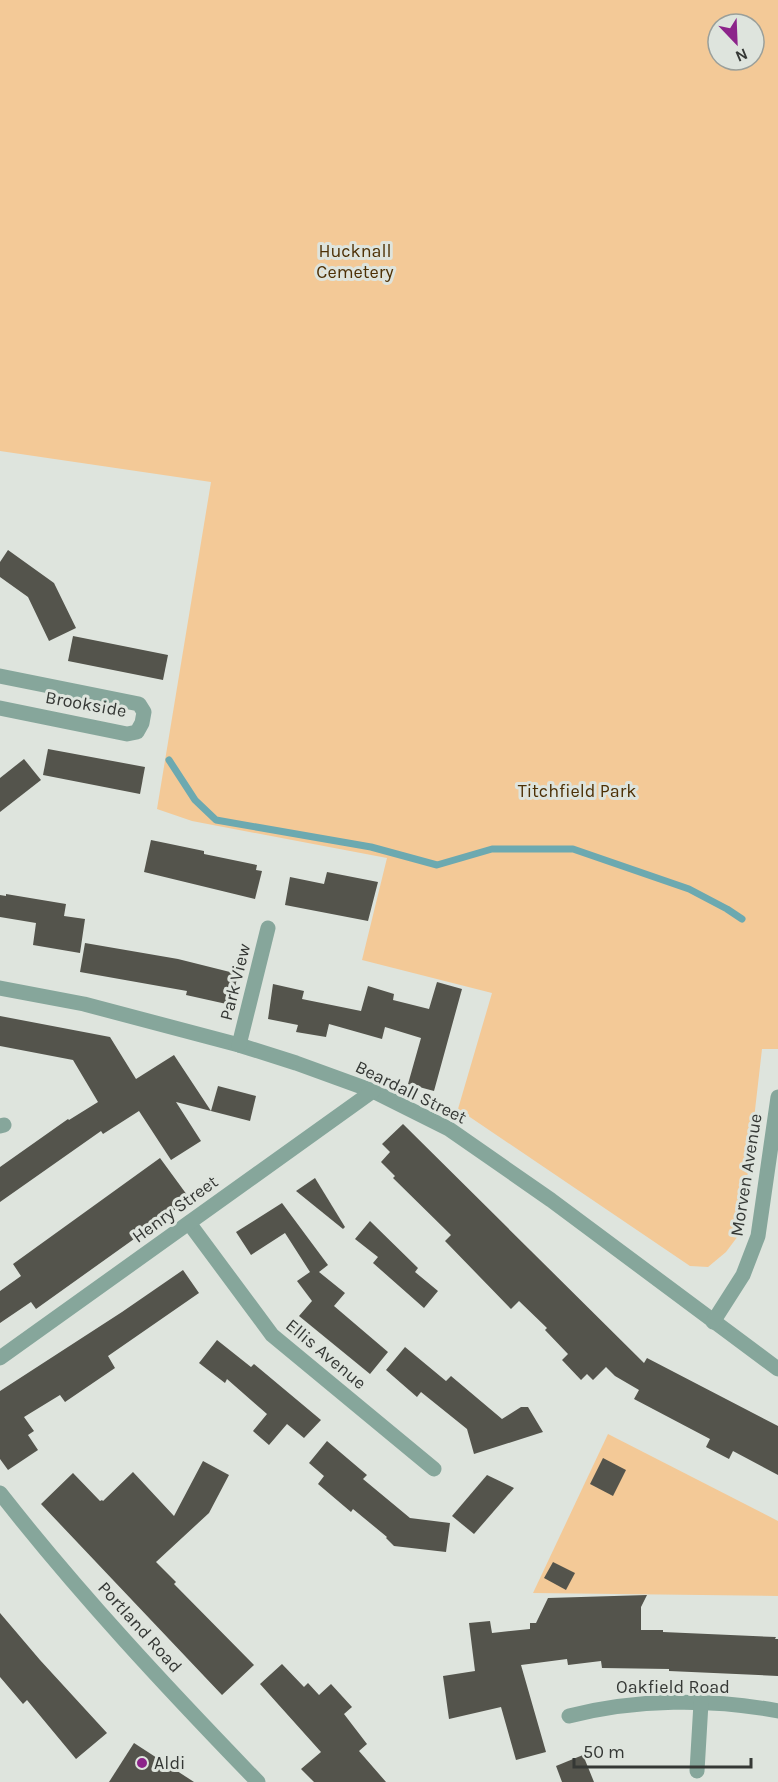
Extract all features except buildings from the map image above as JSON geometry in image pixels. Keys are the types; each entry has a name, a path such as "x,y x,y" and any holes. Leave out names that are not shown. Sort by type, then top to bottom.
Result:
{"street":[{"name":"Brookside","path":"0,676 139,704 144,712 142,723 136,732 127,734 0,708"},
{"name":"Park View","path":"239,1045 268,928"},
{"name":"Beardall Street","path":"0,988 84,1004 239,1045 373,1091 449,1129 551,1200 778,1369"},
{"name":"Henry Street","path":"0,1358 373,1091"},
{"name":"Morven Avenue","path":"713,1322 743,1275 758,1236 778,1096"},
{"name":"Ellis Avenue","path":"189,1223 272,1335 434,1469"},
{"name":"Portland Road","path":"0,1493 119,1636 258,1782"},
{"name":"Oakfield Road","path":"569,1716 603,1707 655,1703 701,1703 778,1711"},
{"path":"697,1772 701,1703"}],"green space":[{"path":"0,0 778,0 778,1049 762,1049 741,1232 726,1252 708,1267 690,1266 458,1109 492,993 362,960 387,858 192,821 157,809 211,482 0,451"},
{"path":"608,1434 778,1521 778,1596 533,1593"}],"waterway":[{"path":"169,760 195,800 216,820 371,847 437,865 492,849 573,849 689,889 742,919"}],"place":[{"name":"Aldi","path":"142,1763"}],"park label":[{"name":"Hucknall Cemetery","path":"355,261"},
{"name":"Titchfield Park","path":"577,791"}]}
